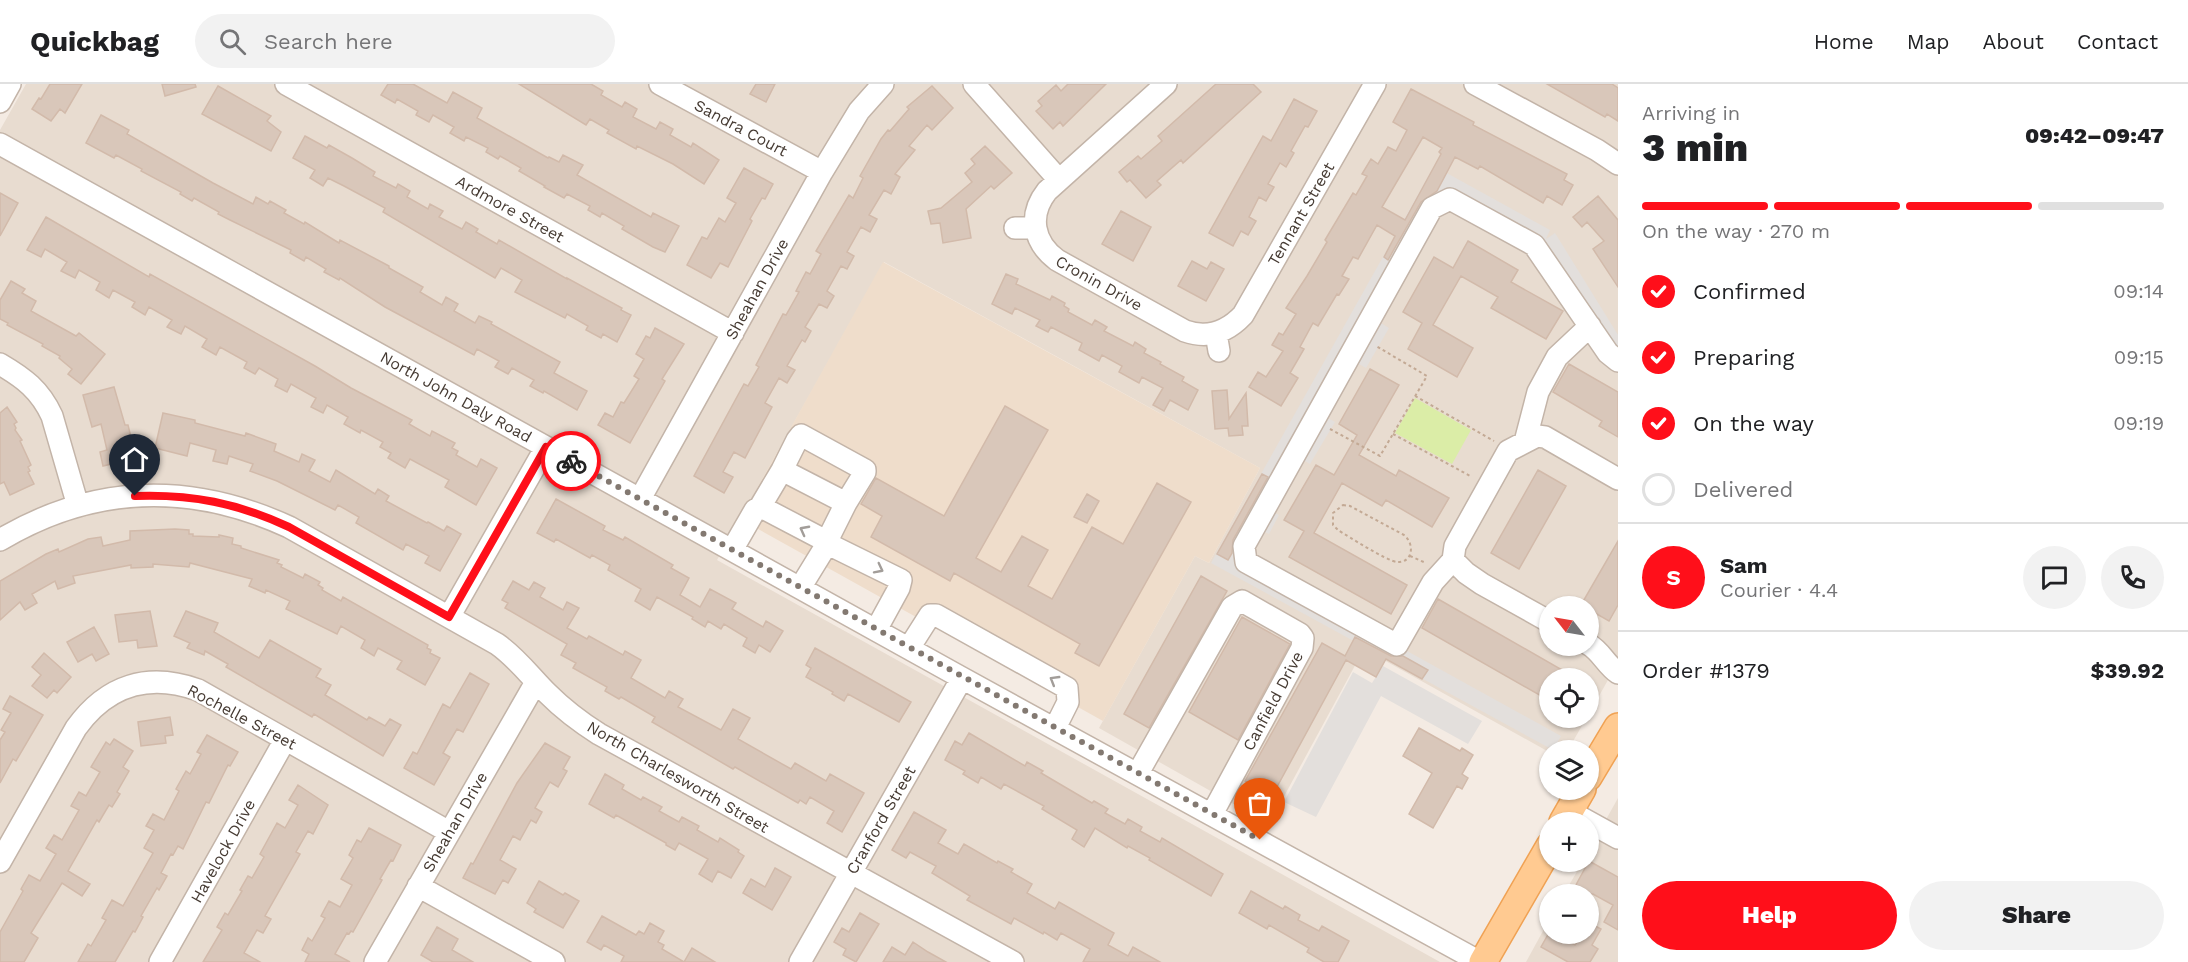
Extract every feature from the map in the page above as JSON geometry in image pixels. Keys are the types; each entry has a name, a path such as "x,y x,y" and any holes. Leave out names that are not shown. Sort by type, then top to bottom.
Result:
{"main road":[{"path":"1599,759 1618,727"},
{"path":"1482,962 1539,865"}],"street":[{"path":"0,102 10,84"},
{"name":"Ardmore Street","path":"286,84 733,333"},
{"name":"Sandra Court","path":"660,84 822,172"},
{"name":"Sheahan Drive","path":"640,499 822,172 859,111 883,84"},
{"path":"974,84 1059,180"},
{"name":"Cronin Drive","path":"1166,84 1059,180 1042,198 1035,216 1025,228 1057,260 1185,331 1218,342"},
{"name":"Tennant Street","path":"1218,342 1244,315 1375,84"},
{"path":"1475,84 1597,150 1618,164"},
{"name":"North John Daly Road","path":"0,144 962,678 1482,962"},
{"path":"1618,361 1608,353 1534,245 1450,199 1432,208 1244,546 1246,562 1397,645 1433,582 1453,560 1455,546 1508,451 1537,436 1545,437 1618,479"},
{"path":"1526,442 1538,392 1557,357 1590,326"},
{"path":"0,364 26,380 45,402 52,416 78,506"},
{"path":"732,550 755,510 760,507 801,435 865,470 800,588"},
{"path":"449,617 546,447"},
{"path":"782,470 846,503"},
{"name":"North Charlesworth Street","path":"0,540 36,520 78,506 114,498 156,495 197,498 238,506 289,527 511,654 564,709 599,734 1013,962"},
{"path":"760,507 901,580 876,630"},
{"path":"1453,560 1482,584 1539,616"},
{"name":"Canfield Drive","path":"1138,773 1232,607 1242,601 1304,638 1302,648 1212,814"},
{"path":"909,648 930,615 936,615 1066,688 1068,702 1055,728"},
{"path":"1599,646 1618,647"},
{"path":"1599,654 1618,673"},
{"name":"Cranford Street","path":"800,962 962,678"},
{"name":"Rochelle Street","path":"0,862 76,728 96,704 137,683 155,681 178,683 198,690 449,832"},
{"name":"Sheahan Drive","path":"375,962 536,682"},
{"name":"Havelock Drive","path":"160,962 285,740"},
{"path":"1572,807 1618,838"},
{"path":"418,886 554,962"}],"path":[{"path":"1330,429 1380,456 1427,376 1379,348"},
{"path":"1415,396 1500,444"},
{"path":"1393,434 1478,481"},
{"path":"1343,505 1350,506 1395,530 1408,538 1411,546 1410,556 1399,562 1384,556 1338,530 1333,525 1333,513 1343,505"},
{"path":"1410,556 1431,564"}],"shaded area":[{"path":"26,84 1618,84 1618,662 1599,696 1599,668 1539,668 1539,728 1581,728 1574,740 1539,740 1539,746 1364,649 1269,824 1099,728 1195,556 1209,563 1260,468 884,262 717,560 1440,962 0,962 0,130"},
{"path":"1434,166 1550,230 1546,239 1555,233 1618,335 1618,361 1534,245 1450,199 1371,317 1389,328 1366,368 1350,359 1319,413 1335,422 1310,464 1295,455 1265,507 1279,515 1269,534 1255,527 1246,562 1539,724 1539,728 1547,728 1561,736 1559,740 1539,740 1539,742 1211,563"},
{"path":"883,262 1260,468 1209,563 1195,556 1103,721 740,519"},
{"path":"1383,666 1482,721 1468,744 1381,696 1316,817 1284,802 1353,672 1372,683"},
{"path":"1618,798 1618,962 1526,962 1539,938 1539,944 1599,944 1599,884 1570,884 1577,872 1599,872 1599,832"}],"green space":[{"path":"1415,398 1471,430 1452,464 1395,433"}],"building":[{"path":"50,84 82,84 65,113 60,109 51,121 32,109"},
{"path":"162,84 195,84 196,87 165,96"},
{"path":"388,84 413,84 447,103 453,92 482,108 477,118 548,158 559,162 563,155 583,165 577,175 651,217 653,213 679,226 665,252 622,229 624,226 602,213 600,217 588,210 590,206 567,194 564,198 544,187 519,171 521,168 500,156 498,159 486,152 488,148 466,137 464,141 450,133 454,127 433,115 429,122 416,115 418,111 397,99 395,103 381,95"},
{"path":"519,84 591,84 603,91 601,95 622,107 625,102 637,109 633,117 656,129 660,122 673,129 670,135 691,147 693,143 719,160 704,184 673,164 637,146 636,149 607,133 609,130 590,119 586,125"},
{"path":"756,84 775,84 766,102 750,94"},
{"path":"1068,84 1106,84 1063,126 1060,122 1053,129 1036,111 1042,106 1038,101 1056,85 1061,91"},
{"path":"1216,84 1253,84 1261,92 1183,163 1181,160 1157,181 1161,185 1146,198 1130,180 1127,182 1119,172 1138,156 1141,159 1162,141 1158,136"},
{"path":"1547,84 1612,84 1618,88 1618,121 1607,114 1605,117"},
{"path":"218,86 271,116 267,121 281,132 271,151 202,114"},
{"path":"932,86 953,108 932,130 927,125 909,146 915,150 895,174 900,177 891,194 884,190 869,215 877,219 870,232 861,227 847,252 854,256 847,269 841,266 827,291 834,296 827,308 819,304 805,327 811,331 805,342 802,340 787,366 795,370 787,383 779,378 765,403 772,407 745,458 734,452 723,472 733,477 724,493 694,476 744,384 748,386 759,367 756,365 783,314 786,315 799,292 796,291 806,272 810,274 821,254 816,251 849,195 853,198 863,178 860,176 881,139 909,109 907,107"},
{"path":"1411,89 1474,122 1473,125 1567,174 1564,180 1573,185 1562,205 1547,196 1543,203 1480,166 1478,169 1455,157 1437,191 1421,202 1388,260 1384,257 1395,236 1377,225 1358,259 1353,257 1342,276 1349,279 1318,326 1313,323 1300,347 1304,349 1290,373 1298,378 1281,406 1249,387 1258,372 1266,377 1283,351 1272,345 1279,333 1283,335 1296,314 1286,308 1327,242 1325,240 1353,193 1356,195 1367,176 1362,174 1371,159 1378,164 1388,147 1396,151 1407,130 1393,122","holes":["1423,137 1442,148 1439,152 1441,154 1405,220 1382,207"]},
{"path":"1294,99 1317,111 1308,127 1305,126 1291,151 1294,153 1286,167 1280,163 1268,184 1274,187 1266,201 1259,197 1249,217 1256,221 1248,235 1241,231 1233,246 1209,233 1263,136 1271,141"},
{"path":"101,115 129,130 127,134 213,183 253,204 256,197 268,204 270,201 286,210 284,213 304,224 305,222 339,243 340,240 389,266 423,287 420,292 442,305 446,297 458,304 454,311 475,323 479,316 560,362 554,373 587,391 577,410 544,391 543,393 530,386 534,380 512,368 508,374 495,367 499,361 477,349 474,355 385,307 340,278 339,280 324,272 326,269 306,257 304,261 290,253 291,250 218,214 219,212 194,198 192,201 180,194 181,192 141,171 142,169 116,155 114,158 86,143"},
{"path":"305,136 327,148 329,145 352,158 375,172 373,176 396,188 398,184 410,191 407,197 428,209 430,204 443,211 439,217 462,229 466,222 478,229 476,232 497,244 499,240 622,308 621,310 631,315 617,342 603,334 601,338 586,330 588,326 567,314 565,318 515,292 522,280 501,268 495,278 383,212 385,208 328,178 323,186 310,178 315,170 293,158"},
{"path":"985,146 1012,173 994,189 991,186 966,209 971,238 943,243 940,223 931,224 928,211 941,208 972,182 965,173 975,164 971,159"},
{"path":"744,168 773,184 750,219 752,221 728,267 720,263 711,278 687,265 702,237 707,239 719,218 725,222 736,203 727,198"},
{"path":"0,193 18,203 0,236"},
{"path":"1598,196 1618,220 1618,287 1593,249 1604,241 1587,222 1582,227 1573,217"},
{"path":"1121,211 1151,227 1133,261 1102,244"},
{"path":"46,217 149,277 150,274 412,420 409,424 430,436 432,431 455,443 452,448 458,451 456,455 477,467 481,459 497,468 476,505 445,487 449,480 410,459 405,468 388,458 391,453 380,447 383,442 344,424 348,417 327,405 323,413 311,407 316,398 291,384 287,392 275,386 278,379 259,368 255,374 244,368 247,362 220,347 216,355 202,347 207,339 185,326 181,334 167,327 172,320 149,307 145,315 132,307 135,302 113,290 109,298 96,290 100,282 79,270 75,278 61,271 67,262 45,249 41,257 27,250"},
{"path":"1468,241 1518,270 1511,282 1563,311 1546,339 1491,308 1498,297 1461,276 1433,325 1473,348 1457,377 1408,349 1422,323 1403,312 1434,257 1453,268"},
{"path":"1192,261 1207,269 1211,262 1224,269 1206,301 1178,286"},
{"path":"1006,274 1018,279 1016,284 1050,300 1052,296 1065,303 1064,306 1069,309 1068,312 1092,325 1095,320 1107,327 1104,331 1133,346 1135,342 1146,349 1144,353 1184,377 1182,381 1198,390 1188,410 1170,400 1164,411 1153,405 1163,388 1142,377 1139,383 1119,372 1122,366 1102,355 1099,361 1079,350 1082,343 1051,327 1048,332 1036,326 1040,320 1015,308 1012,314 992,304"},
{"path":"11,281 25,289 22,293 36,301 31,311 76,336 79,333 105,354 81,384 68,374 72,369 59,358 60,356 0,319 0,300"},
{"path":"655,328 684,344 662,379 665,381 630,443 598,425 605,413 613,417 621,402 624,403 639,379 634,376 644,359 636,354 646,336 650,338"},
{"path":"1569,364 1618,392 1618,437 1599,426 1602,421 1553,392"},
{"path":"1370,369 1399,385 1359,455 1396,476 1399,470 1449,498 1432,527 1386,500 1382,506 1342,483 1314,533 1407,585 1391,614 1289,557 1304,531 1284,520 1316,465 1334,475 1357,435 1339,424"},
{"path":"114,387 125,425 128,425 136,458 103,466 100,452 107,450 101,424 92,427 83,395"},
{"path":"1227,390 1229,419 1246,393 1248,426 1242,426 1243,435 1229,436 1228,428 1215,429 1212,391"},
{"path":"1005,406 1048,430 976,558 1001,572 1022,536 1048,550 1028,586 1052,599 1092,527 1123,544 1157,483 1191,502 1099,666 1075,653 1080,644 954,573 950,581 871,537 882,516 861,504 876,478 944,516"},
{"path":"7,407 17,422 14,424 15,430 22,440 20,441 31,465 28,467 30,471 28,472 34,484 10,495 4,482 0,484 0,413"},
{"path":"163,413 195,420 195,423 245,436 246,433 276,444 274,451 299,462 302,454 315,460 309,471 330,482 336,470 375,494 378,489 389,496 386,501 427,523 444,531 447,526 461,534 440,571 425,563 429,556 406,544 403,550 356,523 359,517 338,505 335,510 277,481 250,471 253,464 229,456 227,464 213,461 216,450 190,443 187,456 155,448"},
{"path":"1538,470 1566,486 1519,569 1491,553"},
{"path":"1262,474 1268,477 1233,540 1232,553 1228,560 1217,554"},
{"path":"1087,494 1099,501 1087,523 1074,517"},
{"path":"556,499 605,526 603,530 623,540 625,537 673,565 671,568 689,578 680,595 700,607 710,589 736,603 732,609 763,627 766,621 783,631 770,652 759,645 755,653 743,646 747,638 724,624 721,629 708,621 705,627 692,619 693,617 657,597 650,610 635,601 641,589 608,570 610,565 592,555 590,558 556,539 554,542 537,533"},
{"path":"189,530 189,534 193,536 219,537 219,535 233,538 232,544 279,560 277,563 282,565 281,567 303,578 305,574 320,582 318,585 323,588 322,590 341,601 343,597 428,645 430,653 440,658 425,685 397,669 402,661 378,648 374,656 361,648 365,640 341,626 337,634 286,609 290,601 266,590 265,593 249,586 252,579 190,563 189,567 153,564 153,567 131,568 131,565 73,576 75,583 58,589 55,581 32,594 37,603 25,610 20,602 0,620 0,581 46,554 58,549 59,552 88,539 101,537 103,546 130,540 130,531"},
{"path":"1618,541 1618,605 1609,621 1599,615 1599,596 1586,596"},
{"path":"1201,576 1227,591 1149,728 1124,714"},
{"path":"513,581 529,590 534,582 545,588 540,597 563,610 567,602 579,608 567,628 587,639 589,636 623,655 625,651 641,660 631,678 665,698 669,691 683,699 678,707 721,730 733,709 750,718 738,739 791,769 795,763 826,781 830,774 864,793 842,832 827,823 834,811 810,797 806,804 800,800 798,803 735,767 733,769 652,722 655,717 621,697 619,699 605,691 607,687 573,668 576,663 561,655 567,644 505,608 508,603 502,600"},
{"path":"1438,599 1559,668 1539,668 1539,695 1422,628"},
{"path":"150,611 157,646 138,648 137,640 119,642 115,615"},
{"path":"186,611 218,623 214,632 259,658 270,640 321,669 316,677 331,685 325,695 367,720 369,717 385,726 390,719 401,725 383,756 314,714 312,717 226,667 228,664 205,651 204,655 187,648 190,643 174,636"},
{"path":"1242,617 1290,644 1238,740 1189,712"},
{"path":"94,627 109,654 96,661 92,654 78,662 67,642"},
{"path":"1355,637 1391,656 1403,656 1428,670 1422,679 1386,659 1376,677 1346,660 1272,796 1245,781 1322,643 1345,656"},
{"path":"815,648 911,702 899,722 848,694 844,701 806,677 811,668 806,665"},
{"path":"44,653 71,677 57,693 54,690 47,698 32,686 41,675 32,667"},
{"path":"470,673 489,684 463,732 457,729 443,753 450,757 434,785 404,768 413,752 417,754 443,704 450,708"},
{"path":"10,696 43,715 16,761 13,759 0,783 0,740 5,732 1,730 11,713 3,709"},
{"path":"170,717 173,735 165,736 166,743 141,746 138,722"},
{"path":"1419,728 1460,751 1462,748 1473,755 1462,774 1468,778 1462,789 1457,786 1433,828 1409,814 1432,773 1403,756"},
{"path":"969,733 1025,766 1027,762 1043,771 1041,773 1092,803 1094,801 1108,809 1105,813 1125,824 1128,819 1142,827 1140,831 1160,842 1162,838 1223,874 1211,896 1149,860 1150,858 1128,846 1127,848 1095,828 1084,847 1072,839 1077,830 1042,809 1044,806 1004,784 1001,789 981,777 978,783 963,774 965,771 945,760 955,741 962,745"},
{"path":"207,735 238,752 230,766 228,765 209,803 206,802 183,849 178,846 173,855 171,854 161,873 167,876 159,890 157,888 135,932 133,931 115,962 78,962 88,944 91,946 106,920 102,918 112,900 123,906 153,853 144,848 154,830 146,826 153,814 164,820 179,791 176,789 186,771 190,774 201,754 197,752"},
{"path":"114,739 133,751 123,767 129,771 117,792 120,794 112,807 109,805 99,822 97,820 68,871 90,884 82,896 62,883 31,933 38,938 24,962 0,962 0,932 23,891 21,889 29,875 40,881 56,854 46,848 54,835 62,840 79,810 71,806 79,792 86,796 100,772 91,767 106,742 110,745"},
{"path":"545,743 570,757 563,769 567,771 558,787 550,782 535,808 542,812 536,823 531,820 520,840 513,836 500,860 516,869 508,883 503,880 495,894 463,878 517,783"},
{"path":"605,774 624,785 622,789 641,800 643,797 662,807 659,811 679,822 682,817 699,826 697,830 718,842 720,838 739,850 738,852 744,856 731,878 718,871 712,882 699,874 708,859 679,843 675,850 616,815 614,818 589,804"},
{"path":"298,785 328,805 313,834 308,831 296,852 300,854 265,916 271,919 263,933 257,930 244,953 260,962 203,962 222,930 217,927 225,913 228,915 248,876 252,878 264,857 260,854 277,823 285,828 298,805 289,800"},
{"path":"914,812 946,830 938,843 958,854 964,844 997,863 998,861 1013,869 1011,872 1032,884 1027,893 1055,909 1059,902 1114,933 1108,945 1128,956 1133,947 1160,962 1083,962 1090,949 1061,933 1057,940 1014,918 1011,924 967,900 970,896 932,873 936,866 910,852 906,858 892,850"},
{"path":"369,828 401,845 380,879 382,880 353,932 347,933 335,954 350,962 305,962 309,954 302,950 308,938 312,941 325,918 321,916 329,901 340,907 352,885 341,879 353,858 349,855 357,840 361,842"},
{"path":"1599,867 1618,877 1618,930 1604,922 1613,905 1599,897 1599,884 1576,884 1583,872 1599,872"},
{"path":"775,868 791,877 772,910 743,893 751,879 765,887"},
{"path":"539,881 579,901 563,928 534,912 536,909 527,903"},
{"path":"1251,891 1283,909 1285,906 1300,915 1298,920 1319,931 1322,926 1349,941 1338,962 1324,962 1307,952 1309,948 1269,925 1267,929 1239,913"},
{"path":"860,913 879,924 856,962 843,955 846,949 834,942 842,928 849,932"},
{"path":"602,916 636,935 639,931 644,934 650,923 664,931 658,942 664,945 662,949 684,962 621,962 624,956 604,945 601,950 587,942"},
{"path":"437,927 458,939 452,950 473,962 433,962 421,955"},
{"path":"913,942 946,962 883,962 892,947 905,955"},
{"path":"1543,944 1593,944 1598,949 1590,962 1568,962 1541,947"},
{"path":"692,948 715,962 684,962"}],"way so far":[{"path":"571,461 1260,840"}],"route":[{"path":"135,496 176,495 218,501 264,516 289,527 449,617 546,447 571,461"}]}
